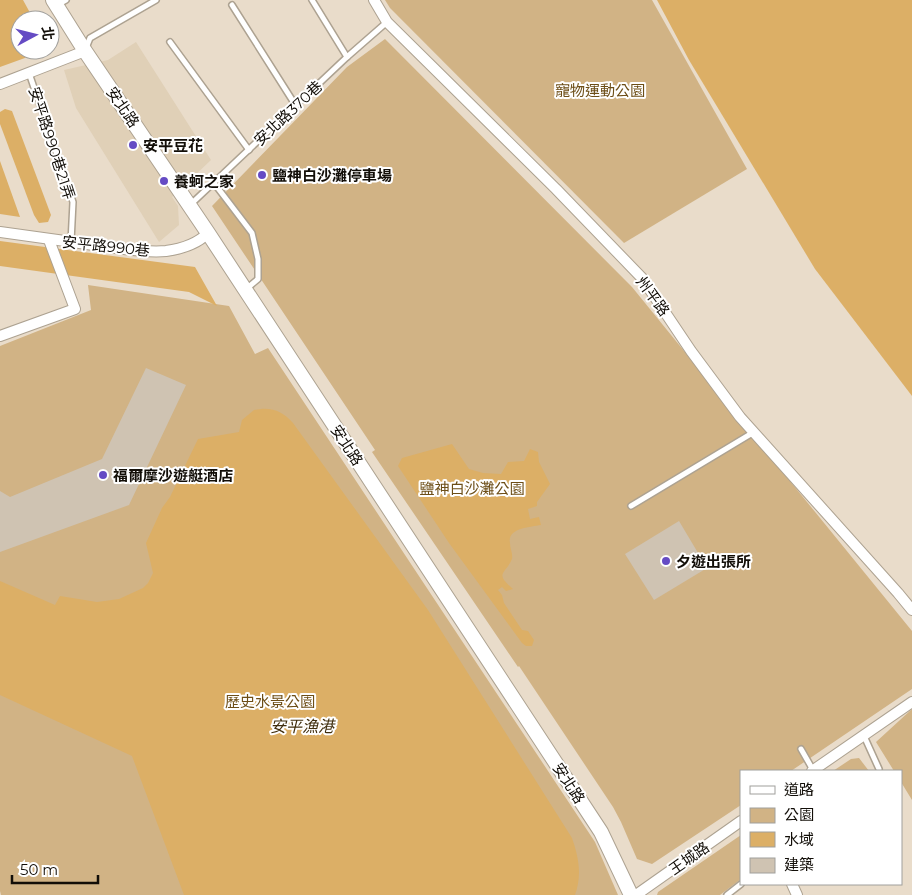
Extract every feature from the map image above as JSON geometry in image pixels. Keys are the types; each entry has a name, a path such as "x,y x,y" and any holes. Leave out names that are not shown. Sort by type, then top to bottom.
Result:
{"street":[{"name":"州平路","path":"374,0 387,22 556,189 642,278 691,351 740,417 912,610"},
{"name":"安北路","path":"59,2 85,51 245,290 601,832 630,895"},
{"path":"0,84 85,51"},
{"name":"安平路990巷","path":"0,232 49,240 145,251 164,251 188,245 208,234"},
{"path":"0,336 75,309 49,240"},
{"path":"814,770 912,702"},
{"name":"王城路","path":"636,895 740,822"}],"lane":[{"path":"85,51 90,38 156,0"},
{"path":"312,0 347,57"},
{"path":"232,5 296,106"},
{"name":"安北路370巷","path":"189,206 347,57 387,22"},
{"path":"170,42 249,150"},
{"name":"安平路990巷21弄","path":"29,73 73,202 71,242"},
{"path":"214,183 252,233 258,259 258,280 245,290"},
{"path":"631,506 754,432"},
{"path":"864,735 878,769"},
{"path":"801,749 812,770"},
{"path":"727,895 740,885"}],"shaded area":[{"path":"136,42 211,160 172,197 178,206 179,225 159,242 76,108 64,70 108,60"}],"green space":[{"name":"寵物運動公園","path":"385,0 652,0 747,169 624,243 390,8"},
{"name":"鹽神白沙灘公園","path":"385,39 632,287 912,631 912,689 792,770 740,770 740,806 652,864 637,859 613,807 372,452 375,450 212,206 347,67"},
{"name":"安平漁港","path":"88,285 229,306 255,354 268,348 595,842 618,895 1,895 0,346 91,310"},
{"path":"912,709 912,800 902,784 902,770 893,770 876,742"},
{"path":"859,758 868,770 834,770 851,759"},
{"path":"740,836 740,880 720,895 657,895 658,892"}],"water":[{"path":"0,0 23,0 28,10 10,10 10,60 19,60 0,67"},
{"path":"657,0 912,0 912,396 815,269 689,60"},
{"path":"5,109 12,111 51,215 48,222 39,223 34,215 0,124 0,112"},
{"path":"0,161 20,217 0,214"},
{"path":"0,241 195,267 217,306 189,292 0,266"},
{"name":"安平漁港","path":"271,409 279,412 293,423 428,610 572,838 579,866 575,895 184,895 132,756 0,695 0,581 55,605 60,596 97,602 119,599 143,588 153,573 146,543 198,439 239,432 242,420 254,410"},
{"path":"452,444 469,469 483,473 501,474 508,462 524,461 530,449 538,452 539,462 550,484 537,502 537,506 528,509 530,519 539,517 541,525 520,529 512,534 510,543 512,559 502,576 513,589 506,591 502,587 498,590 502,595 504,603 522,630 528,631 534,640 532,646 526,646 522,643 449,543 398,466 402,458"}],"building":[{"name":"福爾摩沙遊艇酒店","path":"146,368 186,385 129,505 0,552 0,491 10,497 102,459"},
{"name":"夕遊出張所","path":"679,521 707,568 654,600 625,554"}],"place":[{"name":"安平豆花","path":"133,145"},
{"name":"鹽神白沙灘停車場","path":"262,175"},
{"name":"養蚵之家","path":"164,181"},
{"name":"福爾摩沙遊艇酒店","path":"103,475"},
{"name":"夕遊出張所","path":"666,561"}],"park label":[{"name":"歷史水景公園","path":"270,701"}]}
